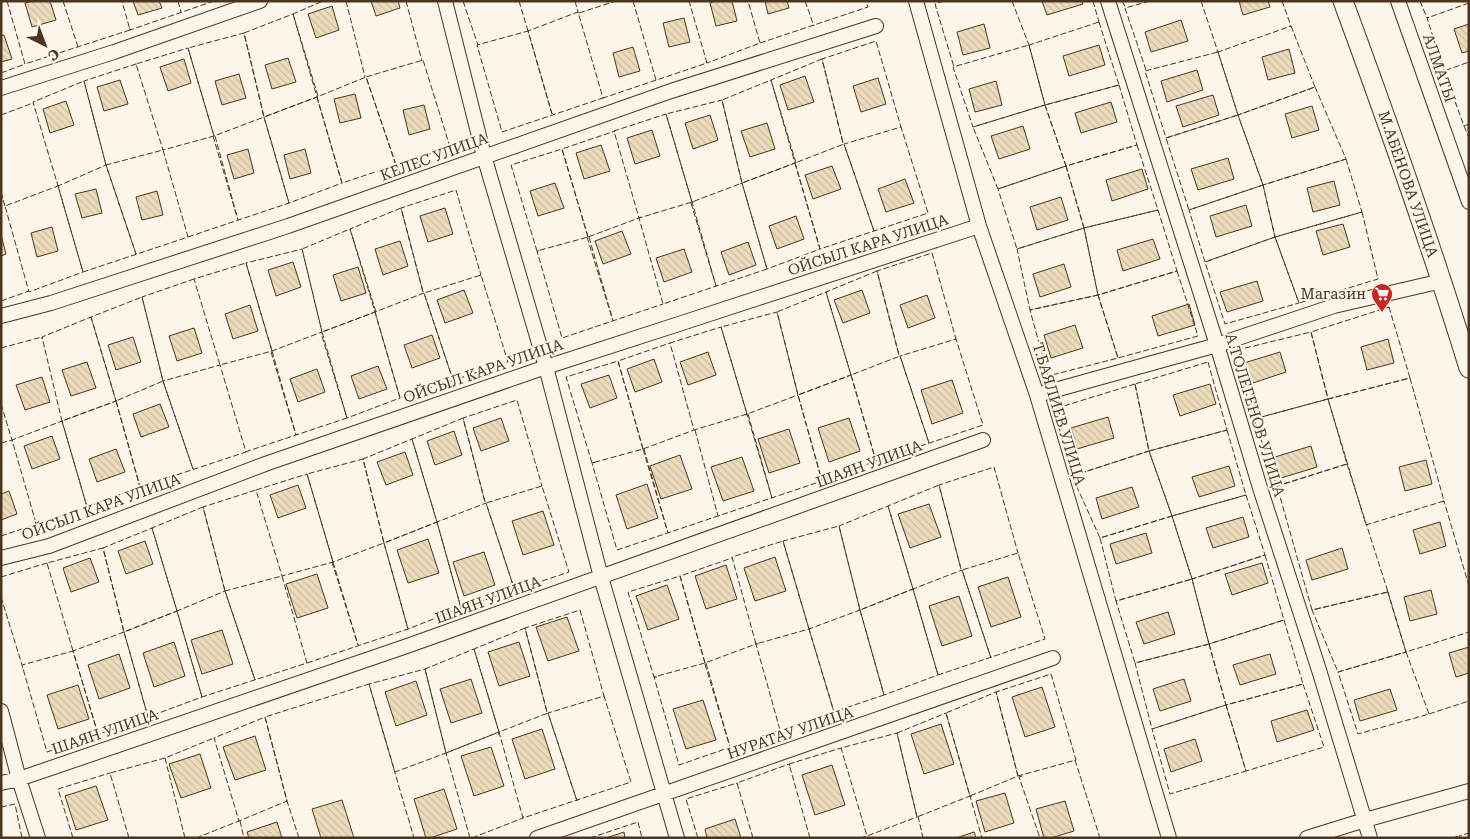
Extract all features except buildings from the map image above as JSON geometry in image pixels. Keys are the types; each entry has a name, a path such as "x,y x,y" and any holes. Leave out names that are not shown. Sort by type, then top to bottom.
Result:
{"main road":[{"name":"М.АБЕНОВА УЛИЦА","path":"1343,1 1442,281 1469,368"}],"street":[{"path":"1,88 114,52 260,1"},
{"path":"445,1 484,156 546,366 601,577 676,838"},
{"name":"Т.БАЯЛИЕВ УЛИЦА","path":"916,1 979,226 1038,394 1168,838"},
{"name":"А.ТОЛЕГЕНОВ УЛИЦА","path":"1108,1 1217,344 1370,838"},
{"name":"АЛМАТЫ","path":"1398,1 1469,202"},
{"name":"КЕЛЕС УЛИЦА","path":"1,316 51,303 288,226 671,91 876,26"},
{"name":"ОЙСЫЛ КАРА УЛИЦА","path":"1,558 49,546 268,463 546,366 979,226"},
{"path":"1038,394 1217,344 1334,306 1442,281"},
{"name":"ШАЯН УЛИЦА","path":"1,783 19,779 406,646 983,440"},
{"name":"НУРАТАУ УЛИЦА","path":"537,838 1053,658"},
{"path":"1,711 19,779 38,838"},
{"path":"1307,838 1469,790"}],"fence":[{"path":"7,1 25,64 130,30 122,1"},
{"path":"63,1 78,47"},
{"path":"178,1 181,12"},
{"path":"130,28 130,30 214,1"},
{"path":"318,96 293,14 323,1"},
{"path":"346,1 365,77"},
{"path":"406,1 422,61"},
{"path":"463,1 478,45"},
{"path":"519,1 528,31"},
{"path":"575,1 577,13"},
{"path":"579,13 616,1"},
{"path":"633,1 656,80"},
{"path":"603,97 707,63 689,1"},
{"path":"706,61 707,63 760,43 748,1"},
{"path":"805,1 814,26"},
{"path":"760,43 868,7 866,1"},
{"path":"944,1 935,4 954,67"},
{"path":"1012,1 1029,45"},
{"path":"1093,1 1098,22"},
{"path":"1122,1 1126,8"},
{"path":"1146,70 1125,8 1150,1"},
{"path":"1201,1 1218,52 1216,52"},
{"path":"1282,1 1290,26"},
{"path":"1420,1 1427,18 1429,17"},
{"path":"1469,3 1427,18 1444,71 1469,62"},
{"path":"552,114 528,31 477,45 502,132 603,98 578,12 528,31 552,114"},
{"path":"293,14 317,97 264,117 244,33 293,14"},
{"path":"1099,22 1119,85 1045,105 1029,45 1099,22"},
{"path":"1291,26 1315,87 1238,115 1218,52 1291,26"},
{"path":"214,136 188,48 136,64 163,150 214,136 264,117 244,33 188,48 214,136"},
{"path":"843,143 822,59 876,41 900,127"},
{"path":"1029,45 1045,105 973,127 953,67 1029,45"},
{"path":"1218,52 1238,115 1166,138 1145,71 1218,52"},
{"path":"796,163 771,80 822,59 843,143"},
{"path":"396,165 366,77 317,97 342,183 450,147 423,60 366,77 396,165"},
{"path":"1,73 25,64"},
{"path":"106,165 84,81 136,64 137,66"},
{"path":"1445,70 1464,126 1469,124"},
{"path":"771,80 795,163 742,183 722,100 771,80"},
{"path":"59,185 33,102 84,81 106,165"},
{"path":"1119,85 1137,145 1066,166 1045,105 1119,85"},
{"path":"1315,87 1346,159 1263,185 1238,115 1315,87"},
{"path":"317,97 342,183 289,203 264,117 317,97"},
{"path":"692,202 666,114 614,131 639,218 692,202 742,183 722,100 666,114 692,202"},
{"path":"1,115 33,103"},
{"path":"1045,105 1066,166 998,189 973,127 1045,105"},
{"path":"1238,115 1263,185 1189,210 1166,138 1238,115"},
{"path":"188,237 289,203 264,117"},
{"path":"1464,126 1469,138"},
{"path":"874,231 844,144 795,163 820,249 928,213 901,127 844,144 874,231"},
{"path":"588,237 562,149 615,131"},
{"path":"213,136 238,220"},
{"path":"215,136 238,220"},
{"path":"1137,145 1158,210 1084,228 1066,166 1137,145"},
{"path":"588,237 562,149 511,165 537,251 588,237 639,218"},
{"path":"136,254 106,165 58,186 83,272 188,237 163,150 106,165 136,254"},
{"path":"1346,159 1362,212 1275,237 1263,185 1346,159"},
{"path":"795,163 820,249 767,269 742,183 795,163"},
{"path":"1066,166 1084,228 1017,249 998,189 1066,166"},
{"path":"641,217 639,218 663,304 767,269 742,183 740,184"},
{"path":"1263,185 1275,237 1205,262 1189,210 1263,185"},
{"path":"58,186 83,272 29,292 5,206 58,186"},
{"path":"423,292 401,208 456,190 480,276"},
{"path":"1,192 5,206"},
{"path":"694,202 692,202 716,286"},
{"path":"691,203 716,286"},
{"path":"376,312 350,229 401,208 423,292"},
{"path":"1158,210 1177,271 1098,295 1084,228 1158,210"},
{"path":"1362,212 1378,279 1299,303 1275,237 1362,212"},
{"path":"1084,228 1098,295 1030,310 1017,249 1084,228"},
{"path":"350,229 375,312 322,332 302,249 350,229"},
{"path":"587,237 613,321"},
{"path":"589,237 613,321"},
{"path":"1275,237 1299,303 1225,324 1205,262 1275,237"},
{"path":"272,351 246,263 194,279 220,365 272,351 322,332 302,249 246,263 272,351"},
{"path":"539,251 537,251 562,338 663,304"},
{"path":"899,355 877,271 932,253 955,339"},
{"path":"851,375 826,292 877,271 899,355"},
{"path":"1177,271 1198,336 1118,358 1098,295 1177,271"},
{"path":"453,380 424,293 375,312 400,398 508,362 481,275 424,293 453,380"},
{"path":"163,381 142,297 194,279 195,281"},
{"path":"1,301 29,291"},
{"path":"826,292 851,375 798,395 777,312 826,292"},
{"path":"1098,295 1118,358 1048,376 1030,310 1098,295"},
{"path":"117,400 91,317 142,297 163,381"},
{"path":"1389,307 1410,378 1328,399 1311,332 1389,307"},
{"path":"375,312 400,398 347,418 322,332 375,312"},
{"path":"747,414 721,327 670,343 694,430 747,414 798,395 777,312 721,327 747,414"},
{"path":"91,317 116,401 62,421 42,337 91,317"},
{"path":"1311,332 1328,399 1254,419 1233,351 1311,332"},
{"path":"245,452 347,418 321,333"},
{"path":"1,348 42,337 42,339"},
{"path":"929,443 900,356 851,375 876,461 983,425 956,339 900,356 929,443"},
{"path":"643,449 618,361 670,343"},
{"path":"272,351 296,435"},
{"path":"271,352 296,435"},
{"path":"643,449 618,361 566,377 592,463 643,449 694,430"},
{"path":"1208,362 1227,430 1149,451 1135,384 1208,362"},
{"path":"193,469 163,381 116,401 140,487 246,452 220,365 163,381 193,469"},
{"path":"851,375 876,461 822,481 798,395 851,375"},
{"path":"1410,378 1444,501 1366,525 1328,399 1410,378"},
{"path":"1135,384 1149,451 1072,476 1054,409 1135,384"},
{"path":"695,430 718,516 822,481 797,396"},
{"path":"1328,399 1347,464 1277,486 1254,419 1328,399"},
{"path":"485,502 463,418 517,400 541,486"},
{"path":"116,401 140,487 87,507 62,421 116,401"},
{"path":"1,404 12,440"},
{"path":"745,415 747,414 772,498"},
{"path":"748,414 772,498"},
{"path":"437,522 412,439 463,418 485,502"},
{"path":"1,536 87,507 62,421 12,440 36,523"},
{"path":"1227,430 1246,495 1172,516 1149,451 1227,430"},
{"path":"412,439 437,522 384,543 363,459 412,439"},
{"path":"1,443 13,440"},
{"path":"643,449 668,533"},
{"path":"644,449 668,533"},
{"path":"1149,451 1172,516 1100,538 1072,476 1149,451"},
{"path":"333,562 307,474 256,490 282,576 333,562 384,543 363,459 307,474 333,562"},
{"path":"595,462 592,463 617,550 718,516"},
{"path":"1347,464 1388,592 1312,610 1277,486 1347,464"},
{"path":"961,569 939,485 994,467 1018,553"},
{"path":"914,589 888,506 939,485 961,569"},
{"path":"515,591 486,503 437,522 461,608 569,572 542,486 486,503 515,591"},
{"path":"225,591 203,507 256,490"},
{"path":"1246,495 1265,555 1192,579 1172,516 1246,495"},
{"path":"1442,502 1444,501 1469,586"},
{"path":"888,506 913,589 860,610 839,526 888,506"},
{"path":"177,611 152,528 203,507 225,591"},
{"path":"1172,516 1192,579 1116,601 1100,538 1172,516"},
{"path":"437,522 461,608 408,629 384,543 437,522"},
{"path":"809,629 783,541 732,557 756,644 809,629 860,610 839,526 783,541 809,629"},
{"path":"152,528 177,611 124,632 103,548 152,528"},
{"path":"307,663 408,629 383,543"},
{"path":"73,651 47,563 103,548 124,632 122,632"},
{"path":"991,658 962,570 913,589 938,675 1045,639 1018,553 962,570 991,658"},
{"path":"1265,555 1284,620 1209,644 1192,579 1265,555"},
{"path":"705,663 680,576 732,558"},
{"path":"332,562 358,645"},
{"path":"333,562 358,645"},
{"path":"1,577 48,564"},
{"path":"255,680 225,591 177,611 202,697 307,663 282,576 225,591 255,680"},
{"path":"705,663 680,576 628,592 654,677 705,663 756,644 755,642"},
{"path":"1192,579 1209,644 1135,663 1116,601 1192,579"},
{"path":"913,589 938,675 884,695 860,610 913,589"},
{"path":"1387,590 1406,652 1469,632"},
{"path":"1388,592 1406,652 1338,672 1312,610 1388,592"},
{"path":"1,597 22,665"},
{"path":"547,712 525,628 580,610 603,696"},
{"path":"758,644 756,644 780,730 884,695 860,610 858,610"},
{"path":"177,611 202,697 148,717 124,632 177,611"},
{"path":"1284,620 1303,684 1226,705 1209,644 1284,620"},
{"path":"499,732 474,649 525,628 547,712"},
{"path":"811,628 809,629 834,712"},
{"path":"809,629 834,712"},
{"path":"98,734 73,651 22,665 47,752 148,717 124,632 73,651 98,734"},
{"path":"1209,644 1226,705 1152,729 1135,663 1209,644"},
{"path":"474,649 499,732 446,753 425,669 474,649"},
{"path":"1406,652 1429,714 1358,734 1338,672 1406,652"},
{"path":"706,663 730,747"},
{"path":"705,664 730,747"},
{"path":"425,669 446,753 395,772 369,684 425,669"},
{"path":"1018,776 996,692 946,713 970,796 1018,776 1076,760 1051,674 996,692 1018,776"},
{"path":"657,677 654,677 679,765 780,730 780,728"},
{"path":"299,838 287,801 265,717 369,684 414,838"},
{"path":"1303,684 1324,747 1246,771 1226,705 1303,684"},
{"path":"577,801 548,713 499,732 523,818 631,782 604,696 548,713 577,801"},
{"path":"1429,714 1469,701"},
{"path":"1226,705 1246,771 1170,794 1152,729 1226,705"},
{"path":"946,713 970,796 917,817 897,733 946,713"},
{"path":"265,717 287,801 239,821 214,738 265,717"},
{"path":"470,838 446,753 499,732 499,735"},
{"path":"860,838 867,836 917,817 897,733 841,748 867,836"},
{"path":"185,838 165,758 214,738 215,740"},
{"path":"810,838 789,764 841,749"},
{"path":"129,838 110,773 165,758 166,760"},
{"path":"1075,760 1100,838"},
{"path":"753,838 737,783 789,764 790,766"},
{"path":"73,838 58,789 110,773"},
{"path":"1022,776 1019,777 1040,838"},
{"path":"698,838 686,799 737,783 738,785"},
{"path":"972,796 970,796 982,838"},
{"path":"1,807 15,804 22,838"},
{"path":"472,838 523,818 523,816"},
{"path":"918,816 923,838"},
{"path":"196,838 239,821 238,819"},
{"path":"240,821 244,838"},
{"path":"590,838 638,822 642,838"},
{"path":"1452,838 1459,836 1460,838 1459,836 1469,833"}],"place":[{"name":"Магазин","path":"1382,313"}]}
